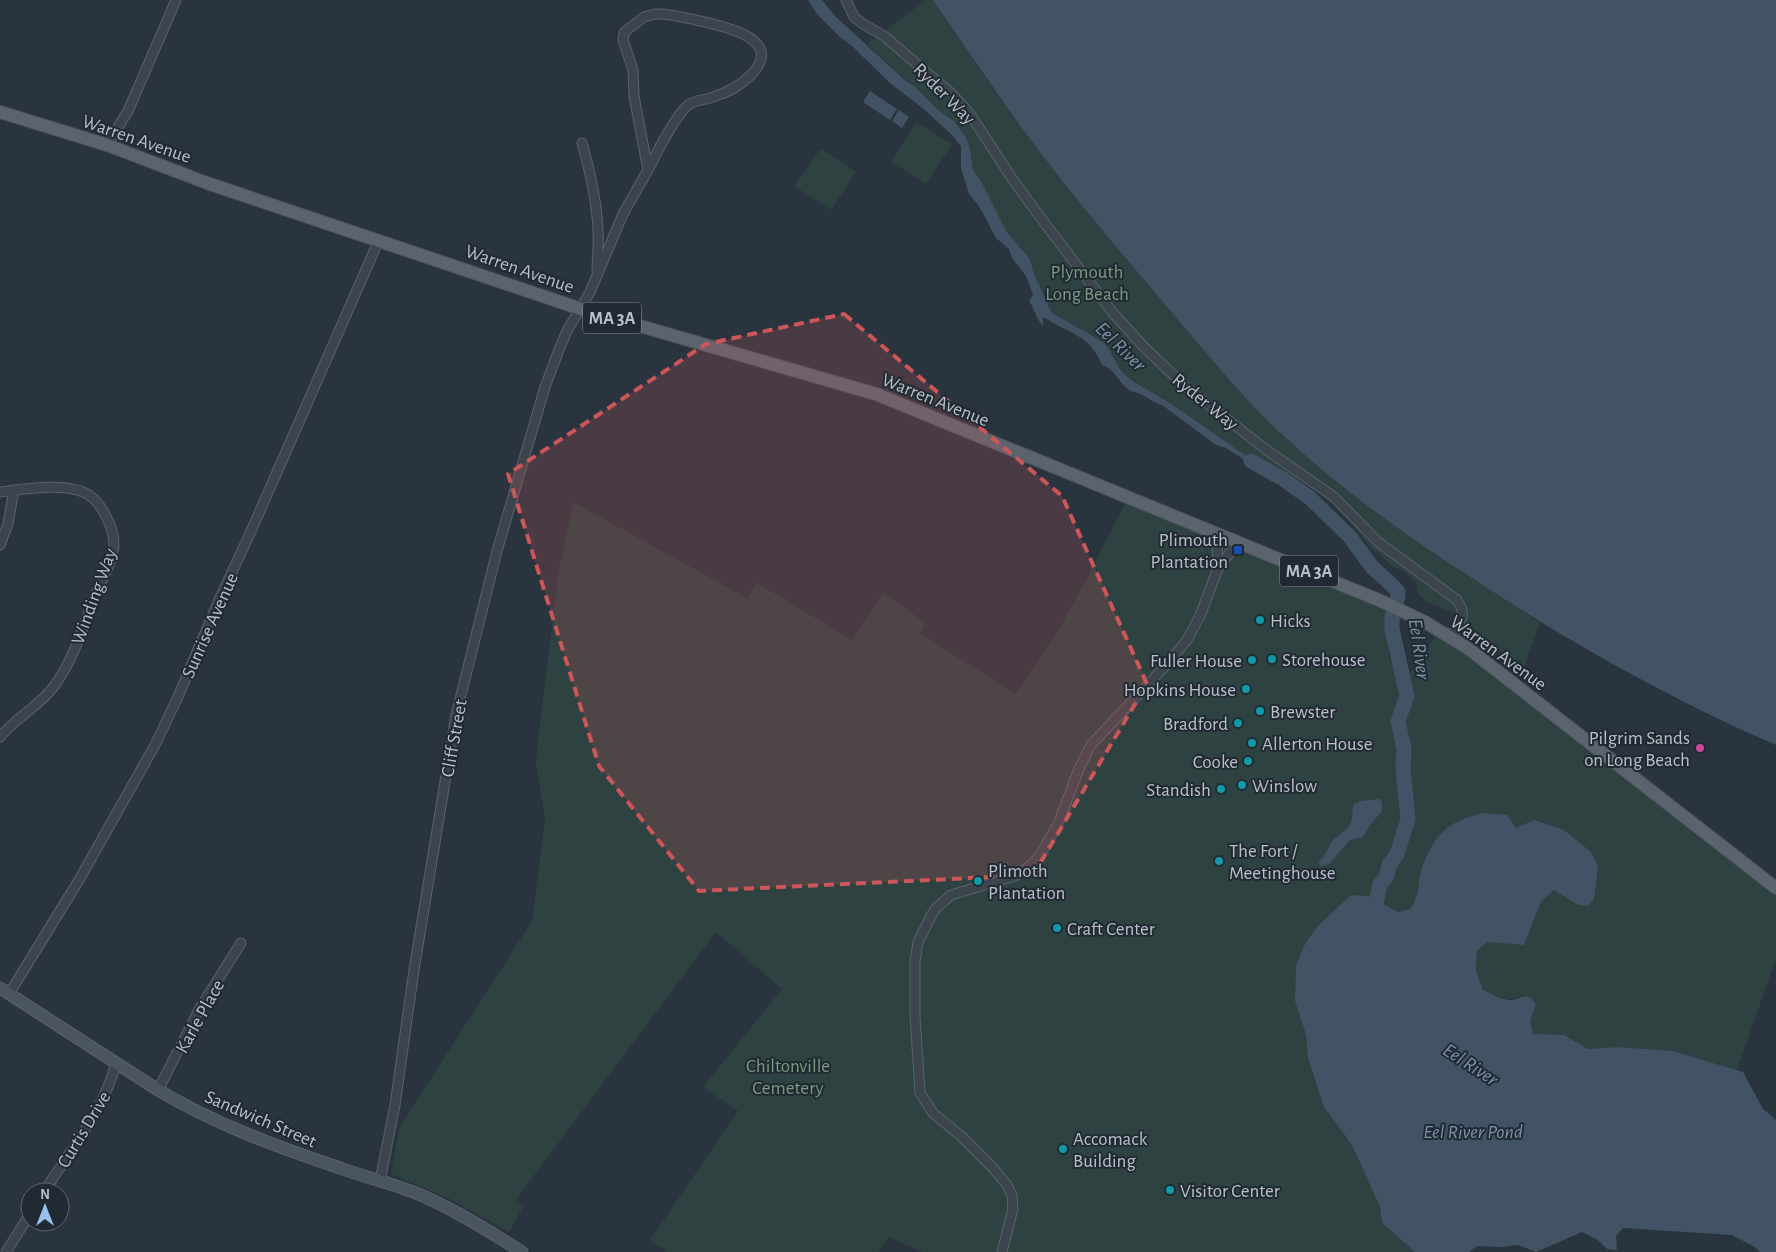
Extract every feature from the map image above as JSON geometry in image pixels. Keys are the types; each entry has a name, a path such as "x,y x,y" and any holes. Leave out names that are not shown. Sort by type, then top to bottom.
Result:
{"main road":[{"name":"Warren Avenue","path":"0,112 106,145 207,183 581,309 876,394 1382,601 1451,637 1476,655 1776,888"}],"street":[{"path":"106,145 128,111 176,0"},
{"name":"Ryder Way","path":"846,0 849,9 859,20 884,36 952,94 970,114 1037,213 1113,312 1143,346 1187,388 1268,451 1334,497 1378,542 1457,600 1462,608 1463,618 1451,637"},
{"name":"Cliff Street","path":"380,1181 395,1105 415,962 460,696 497,550 543,393 560,346 597,276 623,214 668,135 688,104 723,94 736,87 752,74 759,64 761,56 760,48 754,40 725,26 667,14 655,14 644,17 624,33 623,43 633,70 634,96 648,170"},
{"path":"582,143 598,222 597,276"},
{"name":"Sunrise Avenue","path":"4,991 79,880 155,745 379,240"},
{"name":"Winding Way","path":"0,492 73,488 88,494 98,502 104,512 114,543 111,558 84,628 56,684 39,703 16,720 0,737"},
{"path":"0,545 8,524 14,490"},
{"path":"1218,568 1217,544 1220,534"},
{"path":"1002,1252 1013,1204 1010,1192 999,1174 962,1137 933,1113 924,1100 919,1086 916,1049 915,960 918,942 936,908 951,895 1015,876 1039,858 1058,824 1079,769 1091,746 1187,640 1200,616 1218,568 1232,550 1236,541"},
{"name":"Karle Place","path":"158,1090 200,1008 241,943"},
{"name":"Sandwich Street","path":"4,991 158,1090 206,1115 267,1142 432,1200 522,1252"},
{"name":"Curtis Drive","path":"51,1182 102,1100 113,1077 116,1062"},
{"path":"6,1252 20,1230"}],"highlighted area":[{"path":"844,314 1062,496 1147,684 1033,875 699,891 599,766 508,474 706,344"}],"green space":[{"name":"Plymouth Long Beach","path":"926,0 933,0 986,78 1048,163 1146,282 1247,399 1540,622 1523,670 1450,611 1424,601 1424,598 1418,595 1417,585 1407,573 1391,565 1369,546 1350,521 1319,491 1305,482 1270,470 1173,405 1131,380 1121,371 1105,344 1052,313 1034,274 1030,259 1006,231 982,183 973,170 970,148 966,138 955,122 937,109 867,44"},
{"path":"916,122 952,144 926,184 891,162"},
{"path":"821,148 856,172 831,210 794,186"},
{"name":"Plimoth Plantation","path":"573,502 747,598 757,583 852,640 883,593 926,623 920,633 1015,694 1032,672 1061,625 1126,502 1386,610 1389,656 1398,680 1411,672 1436,635 1476,662 1776,893 1776,959 1737,1070 1673,1051 1619,1047 1588,1049 1564,1035 1533,1034 1530,1021 1536,1004 1523,996 1506,999 1483,990 1476,970 1477,951 1486,942 1524,945 1541,902 1555,890 1578,905 1598,867 1421,872 1417,897 1410,909 1398,912 1368,896 1295,1001 1306,1035 1308,1058 1324,1107 1352,1145 1380,1208 1382,1223 1415,1252 923,1252 889,1237 878,1252 667,1252 650,1240 738,1111 703,1087 782,989 716,932 515,1201 523,1207 509,1232 452,1200 391,1174 399,1128 532,921 545,819 536,763 538,740 558,575"}],"water":[{"path":"808,0 822,0 836,17 906,81 914,86 937,109 955,122 966,138 970,148 973,170 982,183 1006,231 1030,259 1034,274 1052,313 1105,344 1121,371 1131,380 1173,405 1268,471 1246,461 1226,448 1216,445 1162,405 1129,390 1110,369 1102,365 1094,350 1078,336 1043,317 1043,326 1029,301 1033,295 1026,276 1012,258 1009,249 996,238 979,206 969,194 961,168 961,146 925,110 890,83 839,36 817,14"},
{"path":"933,0 1776,0 1776,745 1657,688 1543,623 1398,528 1307,457 1256,409 1228,378 1080,202 1019,124"},
{"path":"870,91 897,109 890,120 863,102"},
{"path":"899,110 909,117 902,128 892,121"},
{"path":"1379,799 1382,802 1382,811 1363,837 1350,840 1329,864 1320,866 1318,862 1323,858 1332,841 1349,827 1352,819 1353,805 1361,801"},
{"name":"Eel River Pond","path":"1484,813 1507,815 1516,828 1534,820 1564,830 1591,852 1598,867 1594,899 1588,906 1578,905 1554,890 1541,902 1524,945 1487,942 1477,951 1476,970 1483,990 1507,1000 1514,1000 1525,996 1531,997 1536,1004 1530,1021 1533,1034 1564,1035 1588,1049 1619,1047 1673,1051 1743,1072 1763,1109 1776,1120 1776,1252 1760,1252 1755,1247 1732,1235 1623,1228 1616,1236 1617,1250 1607,1249 1598,1240 1582,1232 1536,1252 1518,1245 1500,1247 1477,1246 1469,1252 1415,1252 1382,1223 1380,1207 1352,1145 1324,1107 1308,1058 1306,1035 1295,1001 1296,965 1306,942 1319,925 1351,895 1368,896 1398,912 1410,909 1417,897 1421,871 1436,839 1443,831 1460,820"}],"waterway":[{"name":"Eel River","path":"1251,461 1283,479 1310,498 1350,537 1372,567 1398,592 1392,617 1392,629 1407,696 1398,721 1404,749 1403,769 1408,819 1397,854 1389,865 1387,876 1380,884 1373,919"}],"place":[{"name":"Plimouth Plantation","path":"1238,550"},
{"name":"Hicks","path":"1260,620"},
{"name":"Storehouse","path":"1272,659"},
{"name":"Fuller House","path":"1252,660"},
{"name":"Hopkins House","path":"1246,689"},
{"name":"Brewster","path":"1260,711"},
{"name":"Bradford","path":"1238,723"},
{"name":"Allerton House","path":"1252,743"},
{"name":"Pilgrim Sands on Long Beach","path":"1700,748"},
{"name":"Cooke","path":"1248,761"},
{"name":"Winslow","path":"1242,785"},
{"name":"Standish","path":"1221,789"},
{"name":"The Fort / Meetinghouse","path":"1219,861"},
{"name":"Plimoth Plantation","path":"978,881"},
{"name":"Craft Center","path":"1057,928"},
{"name":"Accomack Building","path":"1063,1149"},
{"name":"Visitor Center","path":"1170,1190"}],"park label":[{"name":"Chiltonville Cemetery","path":"788,1076"}]}
